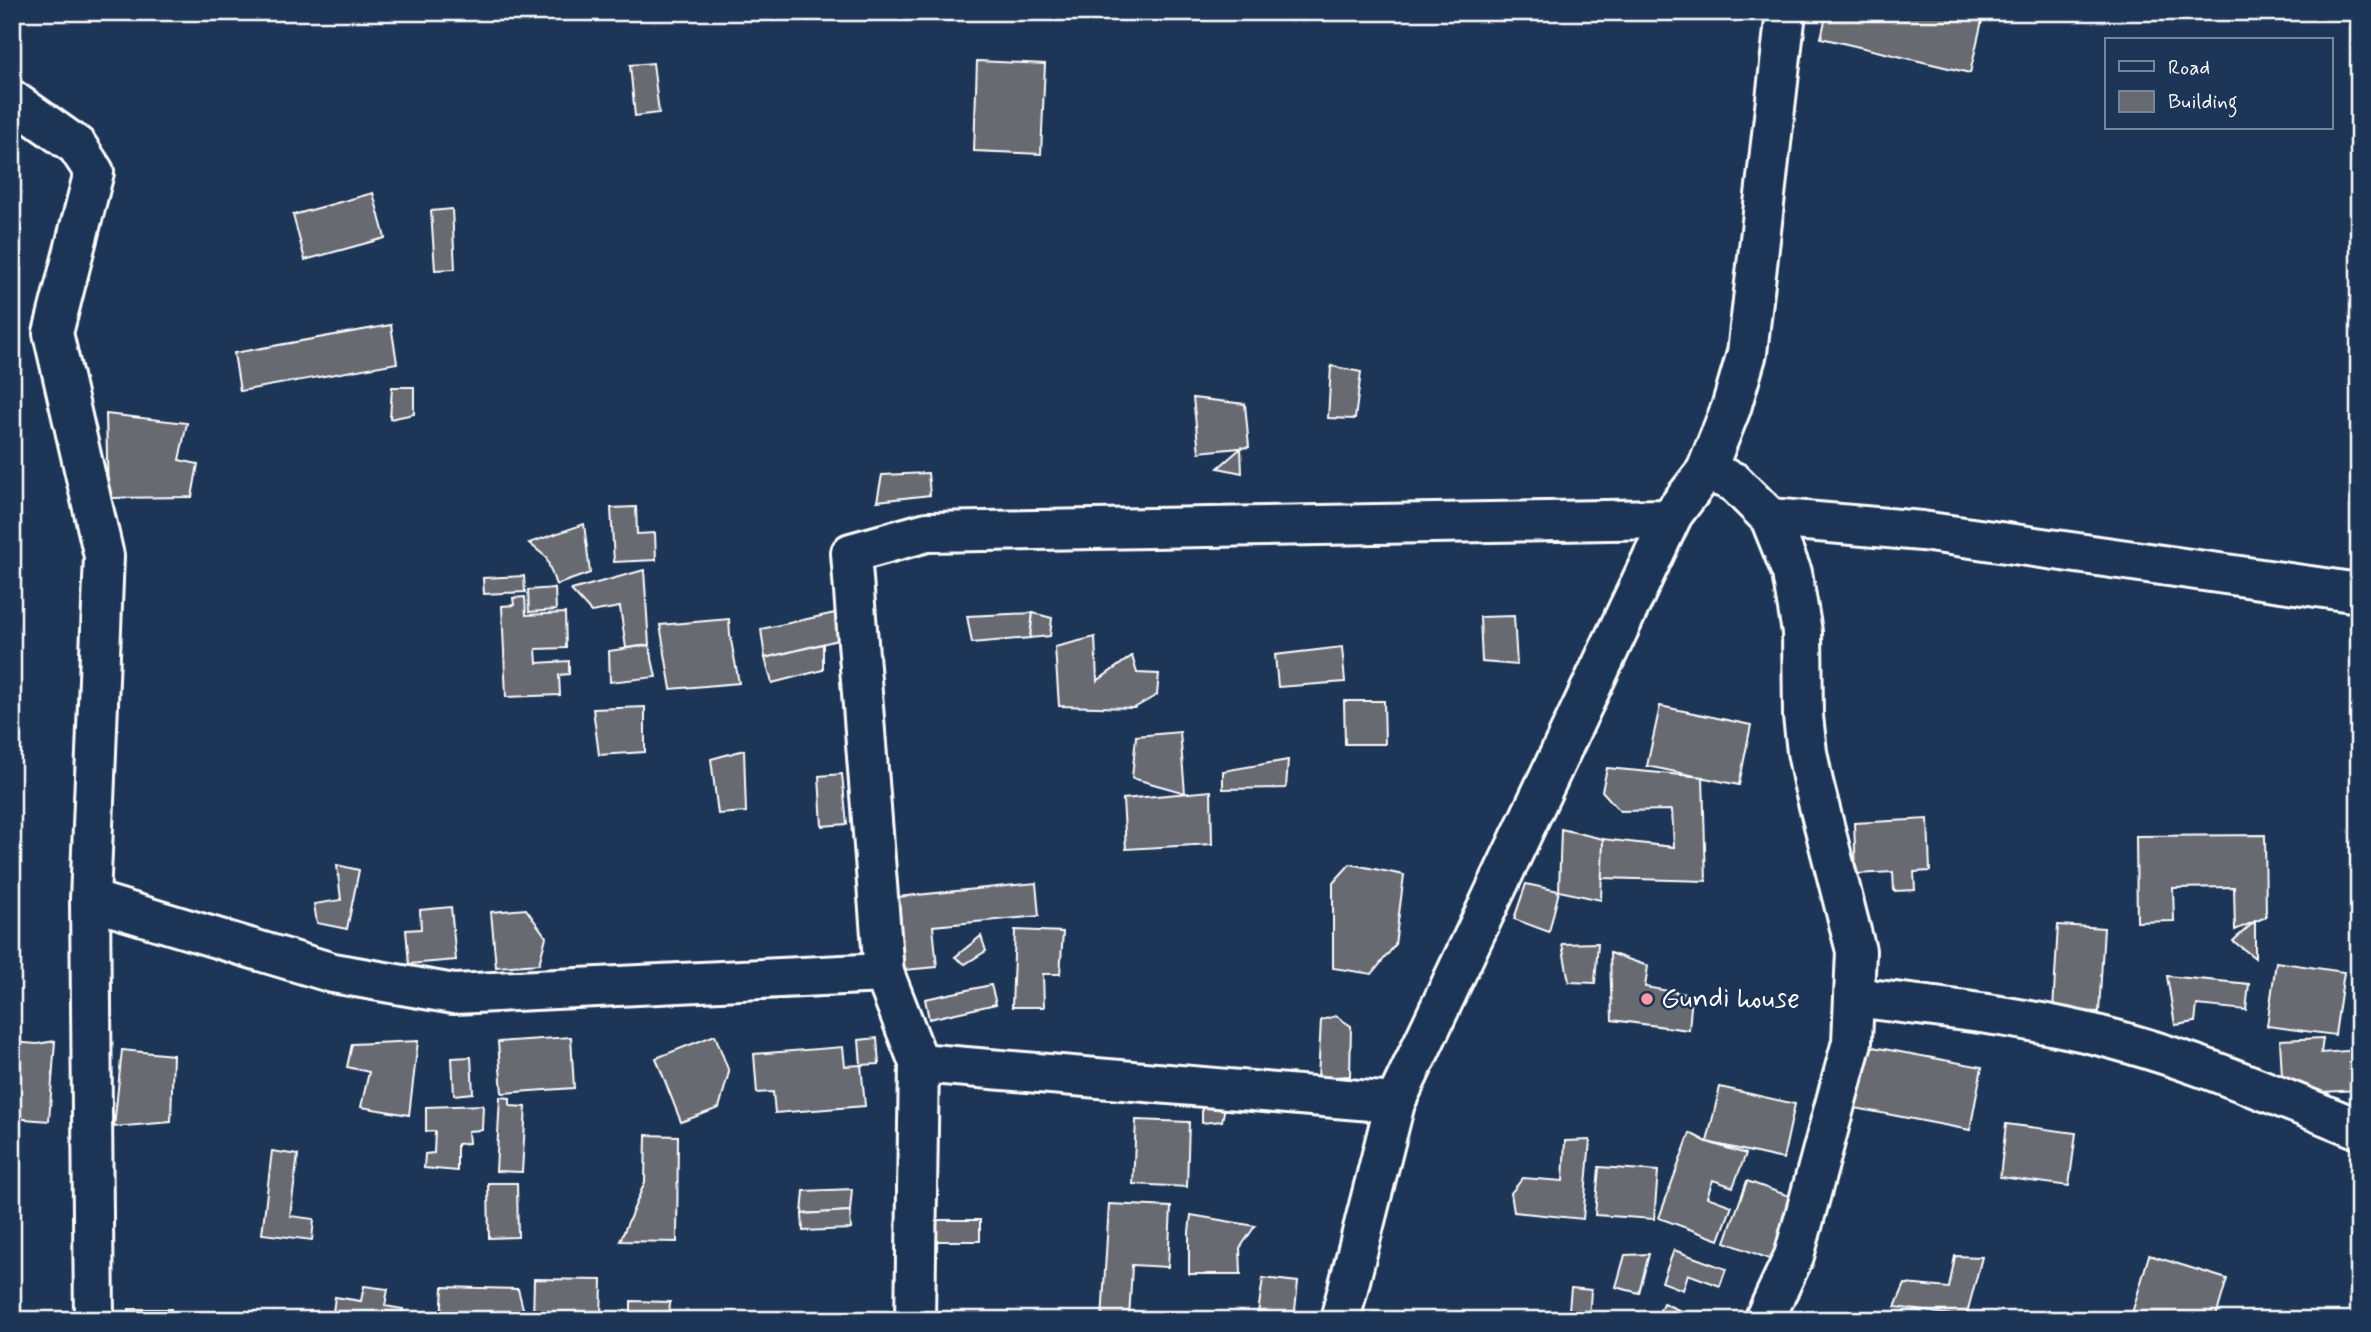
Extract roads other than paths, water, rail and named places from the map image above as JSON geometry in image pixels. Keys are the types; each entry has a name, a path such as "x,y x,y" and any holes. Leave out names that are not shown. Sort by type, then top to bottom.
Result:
{"street":[{"path":"1340,1320 1395,1103 1673,514 1706,471 1731,408 1747,353 1786,12"},
{"path":"12,100 77,146 94,172 54,333 104,556 90,900 94,1320"},
{"path":"1706,471 1734,482 1770,518 1792,573 1802,632 1803,716 1807,752 1856,951 1852,1042 1794,1256 1764,1320"},
{"path":"915,1320 919,1063 884,973 851,553 926,532 1665,519 1673,514"},
{"path":"1770,518 1922,531 2359,593"},
{"path":"90,900 333,973 454,994 884,973"},
{"path":"1854,998 2065,1027 2230,1076 2359,1129"},
{"path":"919,1063 1395,1103"}],"place":[{"name":"Gundi house","path":"1647,999"}]}
